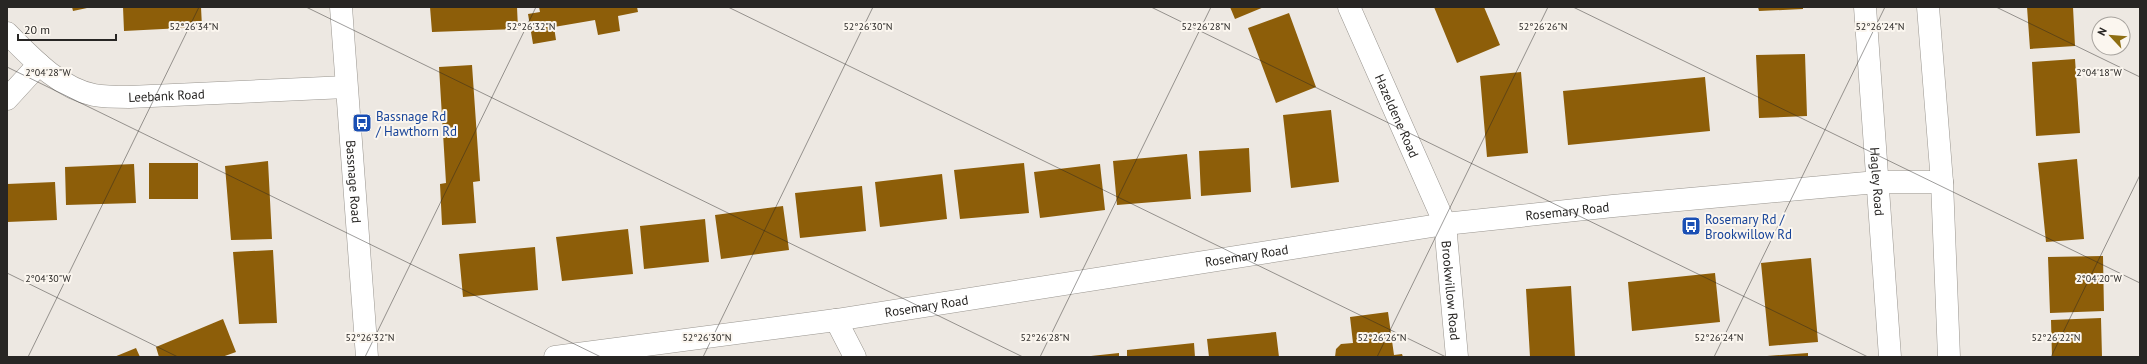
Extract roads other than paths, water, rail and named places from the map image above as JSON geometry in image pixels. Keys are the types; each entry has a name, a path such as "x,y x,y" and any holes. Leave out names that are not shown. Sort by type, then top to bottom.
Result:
{"street":[{"name":"Bassnage Road","path":"341,7 367,357"},
{"name":"Hazeldene Road","path":"1349,7 1445,224"},
{"name":"Hagley Road","path":"1865,7 1890,357"},
{"path":"1928,7 1942,182 1949,357"},
{"name":"Leebank Road","path":"7,33 39,64 69,85 94,95 128,98 346,86"},
{"path":"7,100 39,64"},
{"name":"Rosemary Road","path":"555,357 836,320 1445,224 1613,206 1877,182 1942,182"},
{"name":"Brookwillow Road","path":"1445,224 1457,357"},
{"path":"836,320 855,357"}],"place":[{"name":"Bassnage Rd / Hawthorn Rd","path":"362,123"},
{"name":"Rosemary Rd / Brookwillow Rd","path":"1691,226"}]}
